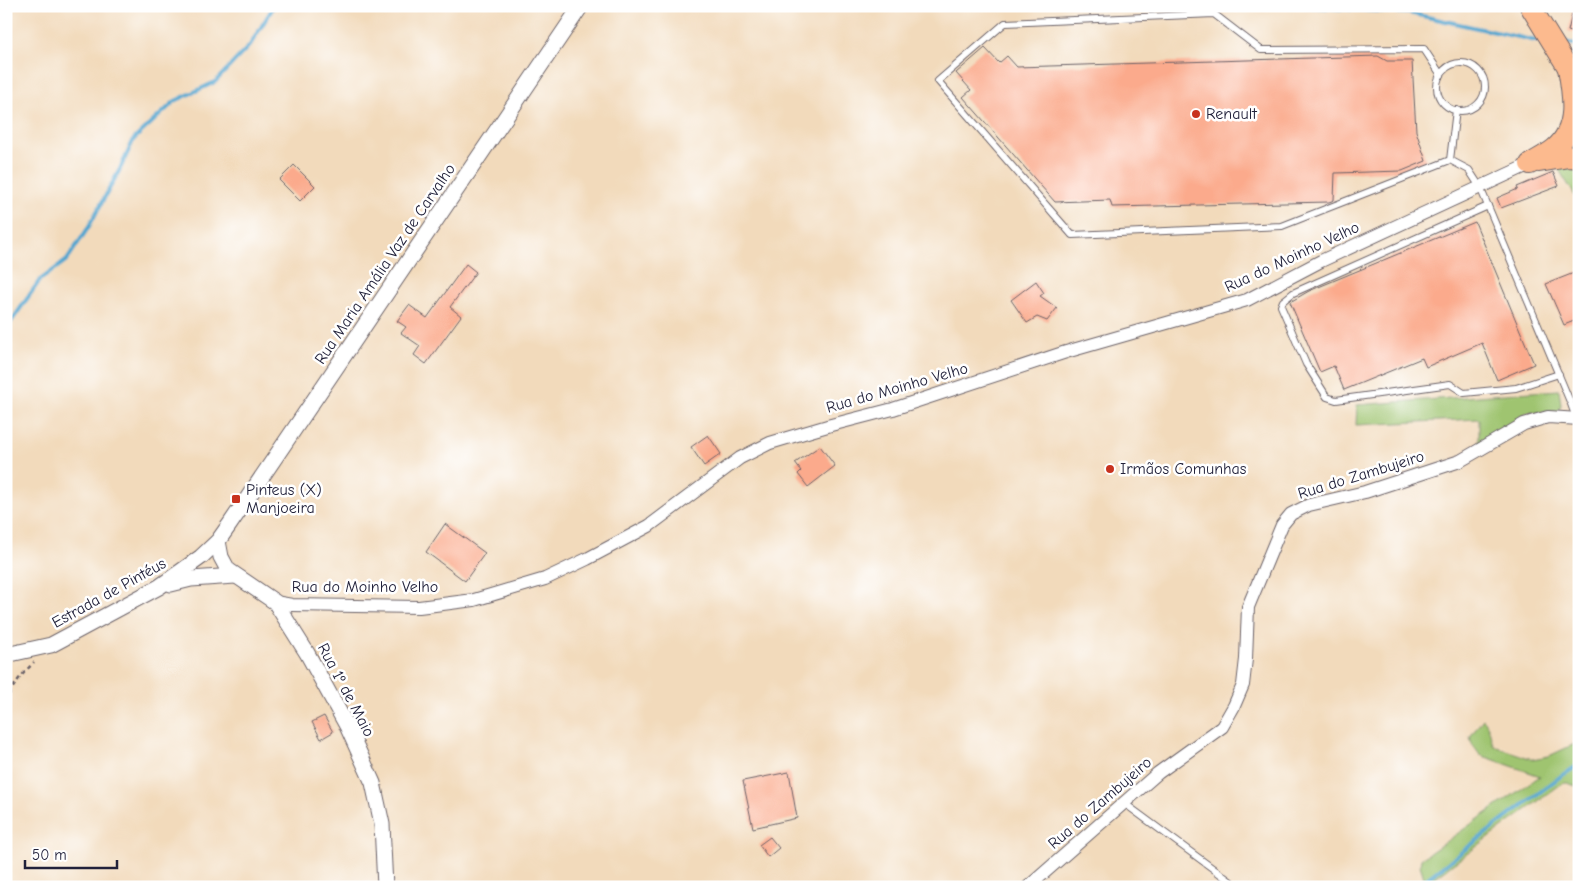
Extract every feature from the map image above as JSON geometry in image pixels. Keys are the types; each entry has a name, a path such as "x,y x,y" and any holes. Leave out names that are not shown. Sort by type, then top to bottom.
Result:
{"main road":[{"path":"1530,6 1579,85"},
{"path":"1530,164 1555,148 1564,137 1572,121 1573,98 1568,68"},
{"path":"1530,164 1576,156"}],"street":[{"name":"Rua Maria Amália Vaz de Carvalho","path":"218,541 581,6"},
{"name":"Rua do Moinho Velho","path":"275,602 292,605 419,607 474,600 545,579 649,526 740,458 770,443 893,409 1066,352 1247,300 1321,261 1530,164"},
{"name":"Rua do Zambujeiro","path":"1028,887 1158,773 1222,727 1243,686 1248,607 1282,525 1291,514 1309,504 1365,492 1460,461 1524,424 1548,417 1577,419"},
{"name":"Rua 1º de Maio","path":"218,541 224,564 236,576 275,602 307,653 348,726 373,783 382,824 385,887"},
{"name":"Estrada de Pintéus","path":"6,654 51,645 160,587 201,557 218,541"},
{"path":"160,587 191,579 236,576"}],"lane":[{"path":"1441,75 1424,49 1261,50 1214,14 1005,23 938,81 1072,235 1282,226 1450,160 1469,170 1480,187 1577,419"},
{"path":"1463,63 1479,71 1485,87 1484,95 1479,103 1472,108 1464,111 1456,110 1448,107 1442,100 1438,92 1438,84 1441,75 1446,69 1454,64 1463,63"},
{"path":"1450,160 1456,110"},
{"path":"1488,206 1293,293 1283,301 1281,306 1306,364 1327,397 1336,400 1450,384 1464,393 1516,388 1559,374"},
{"path":"1124,803 1238,887"}],"path":[{"path":"6,702 8,694 18,679 51,645"}],"green space":[{"path":"1556,165 1579,165 1579,202"},
{"path":"1559,390 1561,405 1559,411 1526,413 1479,443 1479,419 1356,425 1357,405"},
{"path":"1483,719 1489,728 1494,746 1532,759 1549,756 1579,742 1579,787 1564,782 1426,884 1420,865 1421,859 1540,776 1480,755 1472,744 1470,737"}],"building":[{"path":"1574,6 1579,6 1579,34 1568,31"},
{"name":"Renault","path":"985,48 999,63 1007,56 1017,67 1378,56 1387,61 1412,61 1416,131 1426,161 1402,171 1335,173 1334,200 1329,202 1112,207 1110,200 1055,202 963,97 971,90 956,73"},
{"path":"294,165 315,186 300,201 279,180"},
{"path":"1553,172 1559,186 1501,208 1497,198 1518,189 1517,187"},
{"path":"1475,222 1534,364 1497,380 1482,343 1426,367 1422,358 1344,390 1334,366 1320,372 1290,302 1309,291"},
{"path":"466,264 476,272 450,307 461,316 426,364 414,355 420,346 401,333 406,327 397,321 409,305 427,318"},
{"path":"1579,271 1579,319 1564,325 1546,284"},
{"path":"1036,281 1044,293 1040,296 1057,308 1047,321 1037,317 1027,323 1011,300"},
{"path":"708,435 721,454 704,466 691,447"},
{"path":"820,446 835,466 808,487 798,474 801,471 795,463"},
{"path":"445,524 485,553 465,581 426,552"},
{"path":"324,716 333,732 321,739 312,722"},
{"path":"789,772 797,818 753,828 743,781"},
{"path":"770,837 779,848 768,857 759,845"}],"waterway":[{"path":"6,329 40,280 67,260 88,228 134,139 175,101 215,82 250,45 274,6"},
{"path":"1301,6 1409,13 1536,41"},
{"path":"1560,41 1579,45"},
{"path":"1416,887 1561,776 1579,765"}],"place":[{"name":"Renault","path":"1196,114"},
{"name":"Irmãos Comunhas","path":"1110,469"},
{"name":"Pinteus (X) Manjoeira","path":"236,499"}]}
